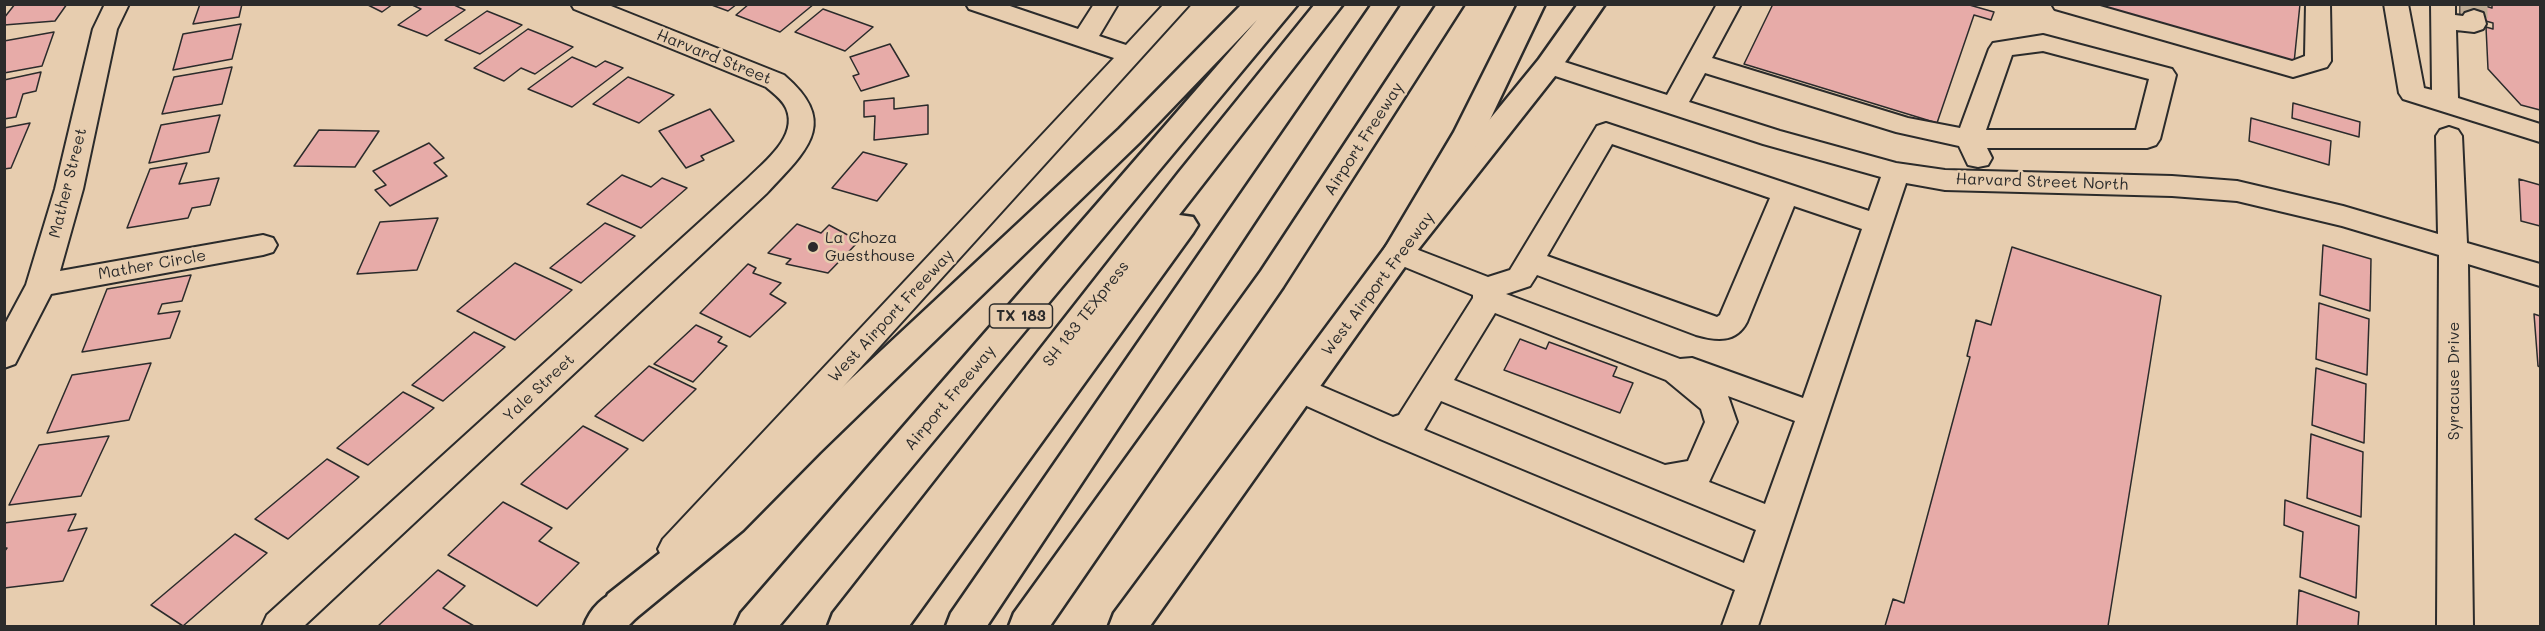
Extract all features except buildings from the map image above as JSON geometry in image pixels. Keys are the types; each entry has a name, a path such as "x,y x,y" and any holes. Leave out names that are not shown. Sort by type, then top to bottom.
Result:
{"main road":[{"path":"613,616 730,519 807,442 1129,136 1237,23 1260,4"},
{"name":"Airport Freeway","path":"755,627 1285,4"},
{"name":"SH 183 TEXpress","path":"847,627 1190,178 1330,4"},
{"name":"SH 183 TEXpress","path":"886,627 1191,213 1352,4"},
{"path":"965,627 1386,4"},
{"name":"Airport Freeway","path":"1028,627 1272,279 1451,4"},
{"path":"1398,253 1469,132 1532,4"},
{"name":"West Airport Freeway","path":"1128,627 1398,253 1549,65 1592,4"}],"street":[{"name":"Mather Street","path":"4,356 41,285 69,189 105,29 117,4"},
{"name":"Harvard Street","path":"583,4 775,81 798,102 802,125 795,146"},
{"path":"978,4 1132,55"},
{"path":"1084,39 1106,4"},
{"name":"West Airport Freeway","path":"613,616 1178,4"},
{"path":"1674,106 1729,4"},
{"path":"2064,4 2293,69 2318,61 2318,4"},
{"path":"2396,4 2412,93 2541,133"},
{"path":"2445,103 2443,13 2474,24 2474,18"},
{"path":"1698,62 1905,126 1969,139 2147,139 2163,75 2043,44 2002,49 1969,139 1989,182"},
{"name":"Harvard Street North","path":"1549,65 1832,156 1896,172 1944,180 2172,186 2237,191 2343,216 2541,275"},
{"path":"1694,162 1716,120"},
{"path":"1391,430 1410,425 1488,294 1520,278 1606,132 1877,224"},
{"name":"Syracuse Drive","path":"2449,136 2453,249 2455,627"},
{"name":"Yale Street","path":"280,627 740,202 795,146"},
{"path":"1740,627 1896,172"},
{"path":"1530,261 1707,327 1722,329 1732,322 1786,193"},
{"name":"Mather Circle","path":"41,285 263,245"},
{"path":"1398,253 1488,294 1677,370 1715,402 1720,422 1699,472 1664,479"},
{"path":"1677,370 1692,370 1812,414"},
{"path":"1435,385 1775,522"},
{"path":"1300,389 1391,430 1755,583"}],"tunnel":[{"path":"2474,4 2474,18"}],"place":[{"name":"La Choza Guesthouse","path":"813,247"}]}
